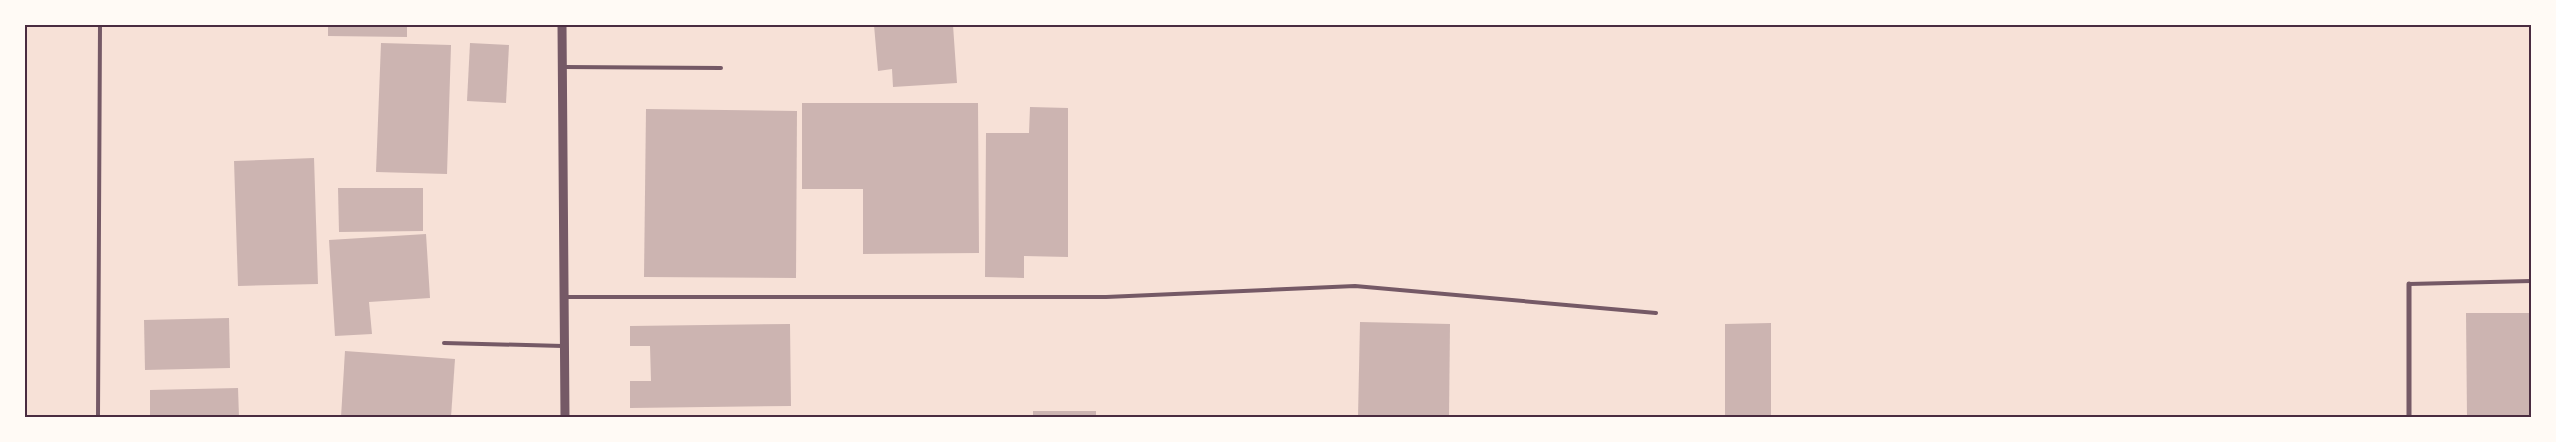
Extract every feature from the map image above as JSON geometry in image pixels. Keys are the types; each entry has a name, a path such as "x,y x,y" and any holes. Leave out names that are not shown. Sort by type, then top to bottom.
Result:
{"street":[{"path":"562,25 565,417"},
{"path":"2409,284 2409,417"}],"lane":[{"path":"98,417 100,25"},
{"path":"562,67 721,68"},
{"path":"2409,284 2531,281"},
{"path":"564,298 1106,297 1355,286 1656,313"},
{"path":"444,343 565,346"}],"building":[{"path":"328,25 407,25 407,37 328,36"},
{"path":"874,25 953,25 957,83 893,87 892,69 878,71"},
{"path":"381,43 451,45 447,174 376,172"},
{"path":"470,43 509,45 506,103 467,101"},
{"path":"802,103 978,103 979,253 863,254 863,189 802,189"},
{"path":"1030,107 1068,108 1068,257 1024,256 1024,278 985,277 986,133 1029,133"},
{"path":"646,109 797,111 796,278 644,277"},
{"path":"314,158 318,284 238,286 234,161"},
{"path":"338,188 423,188 423,231 339,232"},
{"path":"426,234 430,298 369,302 372,334 335,336 329,240"},
{"path":"2466,313 2531,313 2531,417 2467,417"},
{"path":"229,318 230,368 145,370 144,320"},
{"path":"1360,322 1450,324 1449,417 1358,417"},
{"path":"1771,323 1771,417 1725,417 1725,324"},
{"path":"790,324 791,406 630,408 630,381 651,381 650,346 630,346 630,326"},
{"path":"345,351 455,359 451,417 341,417"},
{"path":"238,388 239,417 150,417 150,390"},
{"path":"1033,411 1096,411 1096,417 1033,417"}]}
